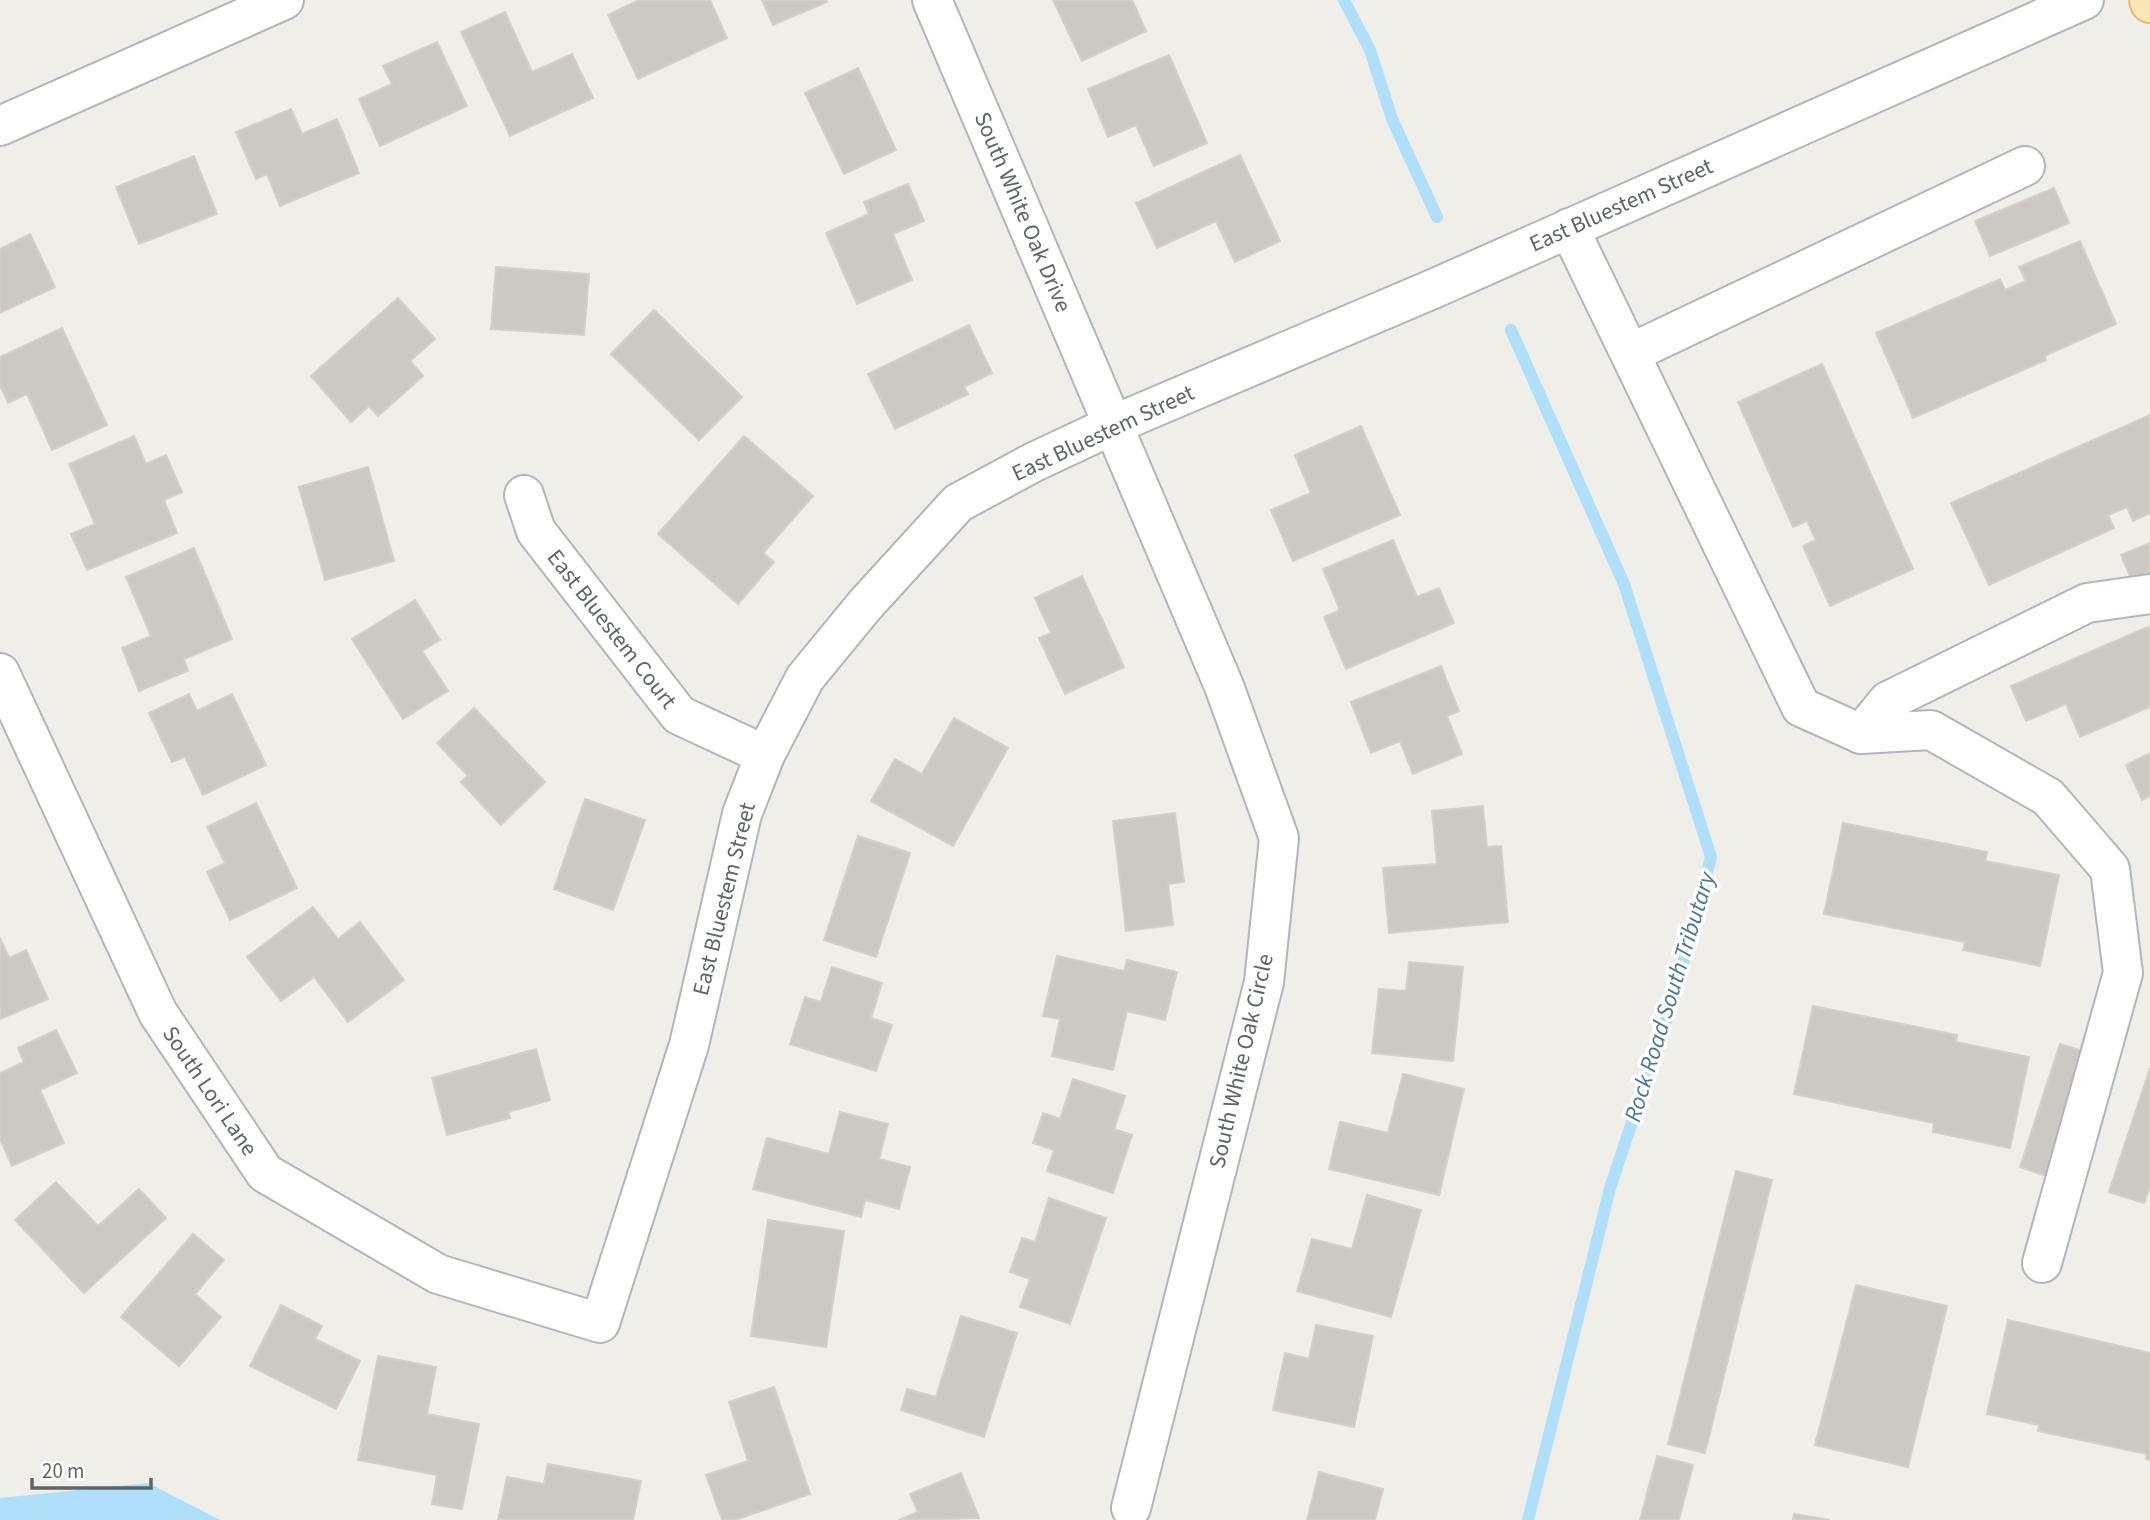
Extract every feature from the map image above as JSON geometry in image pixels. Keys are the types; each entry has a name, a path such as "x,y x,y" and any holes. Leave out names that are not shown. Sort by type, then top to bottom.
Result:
{"street":[{"path":"0,126 284,0"},
{"name":"South White Oak Drive","path":"932,0 1115,424"},
{"name":"East Bluestem Street","path":"600,1323 689,1045 742,814 765,755 805,678 865,605 958,502 1034,461 1115,424 1433,289 2084,0"},
{"path":"1631,353 2025,166"},
{"path":"1569,228 1801,707 1861,734 1931,730 2048,797 2110,869 2123,973 2042,1263"},
{"name":"South White Oak Circle","path":"1115,424 1224,686 1279,838 1264,982 1131,1508"},
{"name":"East Bluestem Court","path":"524,495 536,531 679,715 765,755"},
{"path":"1861,734 1888,701 2087,603 2150,594"},
{"name":"South Lori Lane","path":"0,673 158,1013 265,1173 438,1274 600,1323"}],"water":[{"path":"148,1483 220,1520 0,1520 0,1498"}],"building":[{"path":"639,0 710,0 727,38 638,79 608,15"},
{"path":"762,0 826,0 827,2 773,25"},
{"path":"1053,0 1132,0 1146,31 1082,61"},
{"path":"505,12 532,72 572,54 593,98 510,136 461,32"},
{"path":"437,42 467,106 380,146 359,99 392,84 383,66"},
{"path":"1169,55 1207,143 1154,166 1136,125 1108,137 1088,89"},
{"path":"858,68 896,150 844,174 805,93"},
{"path":"291,109 302,134 337,119 359,173 280,206 267,174 256,179 236,132"},
{"path":"1240,155 1280,241 1235,262 1216,221 1157,248 1136,203"},
{"path":"194,156 217,214 139,244 116,187"},
{"path":"908,184 924,221 893,234 912,280 857,304 826,233 869,214 864,202"},
{"path":"2054,188 2069,223 1990,256 1975,221"},
{"path":"30,234 55,287 0,313 0,249"},
{"path":"2080,241 2116,324 2044,356 2046,360 1913,418 1876,333 2000,279 2005,290 2026,281 2019,267"},
{"path":"496,267 589,274 584,335 491,329"},
{"path":"398,298 435,339 410,361 423,376 378,416 369,406 351,422 311,376"},
{"path":"654,310 742,397 699,440 611,354"},
{"path":"969,325 992,373 964,387 968,394 895,429 868,374"},
{"path":"62,328 107,425 52,450 27,394 8,403 0,385 0,357"},
{"path":"1822,364 1913,569 1830,606 1803,546 1816,540 1807,521 1793,527 1738,402"},
{"path":"2150,415 2150,513 2133,521 2127,507 2108,515 2114,528 1989,585 1951,503"},
{"path":"1361,426 1400,515 1293,561 1271,510 1311,493 1295,455"},
{"path":"134,436 146,464 166,455 182,492 164,500 177,533 87,570 71,534 95,524 69,464"},
{"path":"744,436 813,496 763,553 774,562 738,604 658,534"},
{"path":"368,467 394,561 325,580 299,487"},
{"path":"1393,540 1417,597 1439,588 1454,623 1346,669 1324,617 1340,610 1323,569"},
{"path":"2150,543 2150,579 2134,586 2121,555"},
{"path":"194,548 232,639 184,659 188,671 139,691 122,648 151,636 126,577"},
{"path":"1082,576 1124,667 1065,694 1039,638 1051,633 1035,598"},
{"path":"415,600 440,640 422,651 448,691 403,719 352,639"},
{"path":"2150,626 2150,707 2080,737 2066,704 2026,721 2011,686"},
{"path":"1441,666 1459,711 1447,716 1462,754 1413,774 1400,741 1371,753 1351,702"},
{"path":"189,694 197,711 232,694 266,765 203,795 185,757 172,762 149,713"},
{"path":"474,708 545,782 501,825 461,782 468,776 437,743"},
{"path":"954,718 1008,748 953,846 871,801 895,759 922,774"},
{"path":"2150,753 2150,796 2142,800 2126,765"},
{"path":"585,799 645,820 613,910 554,889"},
{"path":"256,803 297,888 230,920 207,872 225,863 207,827"},
{"path":"1483,806 1487,847 1501,846 1508,922 1389,933 1383,868 1437,864 1432,811"},
{"path":"1175,813 1184,882 1168,884 1173,925 1126,931 1113,821"},
{"path":"1843,823 1987,852 1985,861 2059,875 2040,966 1963,950 1965,942 1824,914"},
{"path":"858,836 910,853 876,957 824,940"},
{"path":"313,907 338,939 360,922 404,980 348,1022 314,977 281,1001 247,957"},
{"path":"0,938 9,958 26,950 48,999 0,1019"},
{"path":"1057,956 1124,971 1127,960 1177,972 1165,1020 1127,1011 1113,1070 1052,1056 1060,1019 1043,1016"},
{"path":"1409,962 1463,967 1453,1061 1372,1053 1379,989 1406,991"},
{"path":"832,967 882,983 871,1018 892,1025 876,1071 790,1044 805,997 821,1002"},
{"path":"1813,1006 1957,1035 1956,1042 2029,1057 2010,1148 1933,1132 1934,1123 1794,1094"},
{"path":"56,1030 77,1073 40,1090 64,1143 12,1166 0,1139 0,1073 24,1062 18,1048"},
{"path":"2060,1044 2096,1055 2055,1179 2020,1167"},
{"path":"536,1049 550,1100 508,1112 510,1118 447,1135 432,1078"},
{"path":"2150,1068 2150,1186 2144,1203 2109,1192"},
{"path":"1403,1074 1464,1089 1439,1195 1329,1169 1340,1122 1388,1133"},
{"path":"1073,1079 1125,1096 1114,1129 1132,1135 1113,1193 1047,1171 1054,1150 1033,1143 1043,1113 1060,1119"},
{"path":"840,1112 888,1124 879,1159 910,1167 899,1209 865,1200 861,1217 753,1189 767,1138 829,1154"},
{"path":"1736,1171 1772,1180 1705,1453 1668,1444"},
{"path":"56,1182 98,1226 139,1189 166,1218 84,1293 15,1220"},
{"path":"1367,1195 1421,1210 1391,1317 1297,1291 1312,1239 1352,1249"},
{"path":"1049,1198 1106,1218 1070,1324 1020,1307 1030,1279 1010,1272 1022,1238 1035,1242"},
{"path":"768,1220 844,1231 826,1347 751,1336"},
{"path":"193,1234 224,1260 195,1294 221,1317 179,1366 121,1317"},
{"path":"1856,1285 1947,1306 1908,1467 1815,1445"},
{"path":"281,1305 322,1326 315,1339 360,1361 336,1409 250,1366"},
{"path":"961,1316 1017,1333 984,1437 901,1410 907,1389 936,1397"},
{"path":"2008,1320 2150,1353 2150,1460 2146,1459 2147,1454 2038,1431 2039,1425 1987,1414"},
{"path":"1316,1325 1373,1336 1354,1427 1273,1410 1285,1353 1309,1359"},
{"path":"378,1356 436,1367 427,1414 479,1424 462,1509 432,1504 437,1475 358,1460"},
{"path":"774,1387 810,1494 735,1520 722,1520 706,1475 748,1461 729,1402"},
{"path":"1657,1456 1693,1465 1679,1520 1640,1520"},
{"path":"548,1464 641,1481 633,1520 498,1520 507,1477 544,1484"},
{"path":"1319,1472 1383,1489 1375,1520 1307,1520"},
{"path":"961,1473 979,1518 899,1520 918,1512 910,1494"},
{"path":"1794,1514 1830,1520 1793,1520"}],"waterway":[{"path":"1344,0 1370,50 1392,119 1437,217"},
{"name":"Rock Road South Tributary","path":"1511,330 1624,584 1711,857 1675,994 1610,1188 1528,1520"}]}
